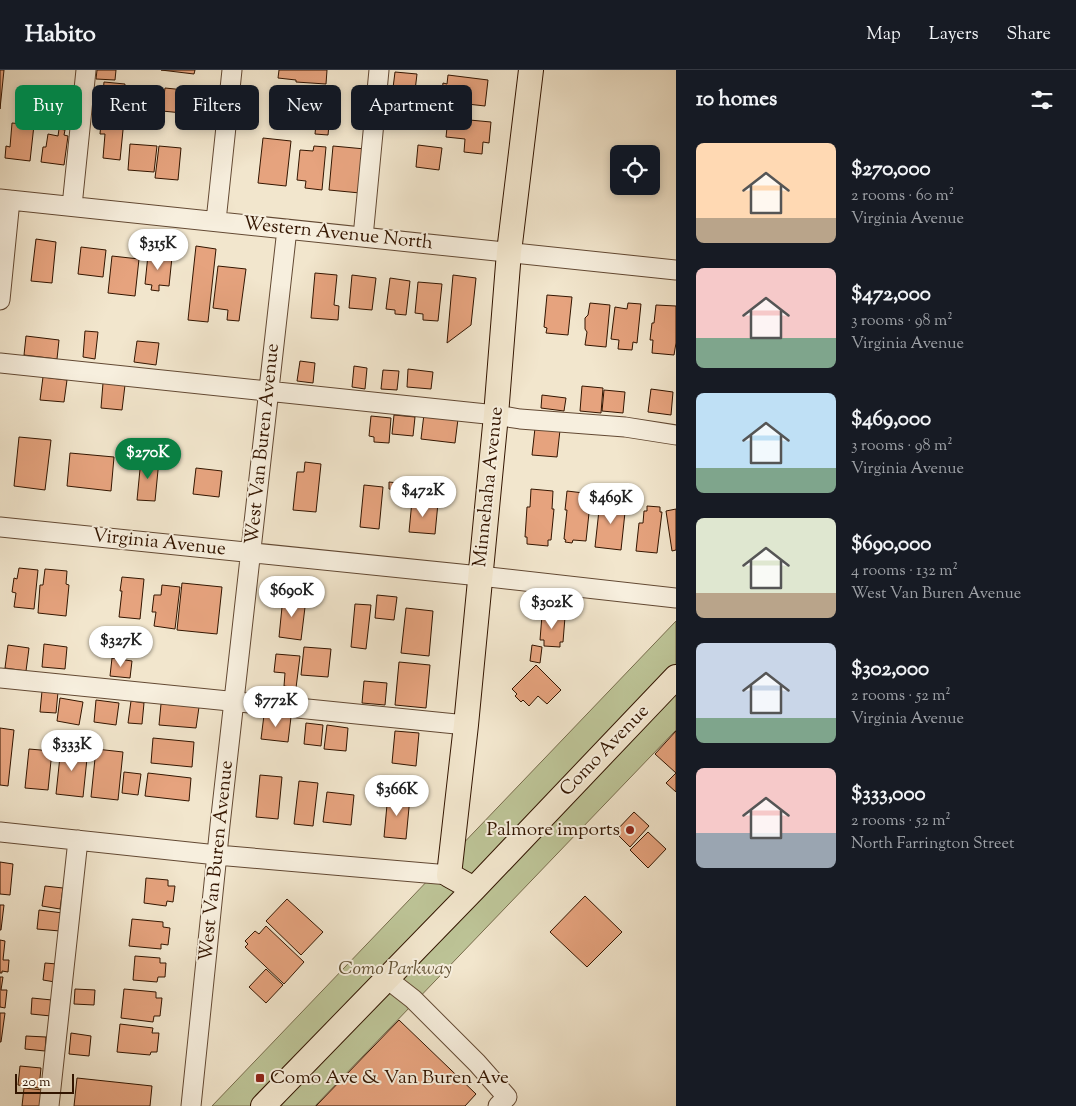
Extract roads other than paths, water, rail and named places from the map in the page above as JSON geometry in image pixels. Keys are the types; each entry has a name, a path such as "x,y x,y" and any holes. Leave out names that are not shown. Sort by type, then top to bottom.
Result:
{"main road":[{"name":"Minnehaha Avenue","path":"449,875 466,725 496,415 509,252 531,70"},
{"name":"Como Avenue","path":"263,1106 474,889 676,677"},
{"path":"449,875 474,889"}],"street":[{"path":"72,206 86,70"},
{"path":"216,221 232,70"},
{"path":"362,237 379,70"},
{"path":"0,300 5,199"},
{"name":"Western Avenue North","path":"5,199 676,270"},
{"name":"West Van Buren Avenue","path":"191,1106 250,553 287,229"},
{"path":"0,363 520,419 625,427 676,435"},
{"name":"Virginia Avenue","path":"0,526 676,598"},
{"path":"0,678 466,725"},
{"path":"0,832 217,855 449,875"},
{"path":"49,1106 78,840"},
{"path":"386,978 413,999 476,1063 506,1097 498,1106"}],"place":[{"name":"Palmore imports","path":"630,830"},
{"name":"Como Ave & Van Buren Ave","path":"260,1078"}],"park label":[{"name":"Como Parkway","path":"395,969"}]}
